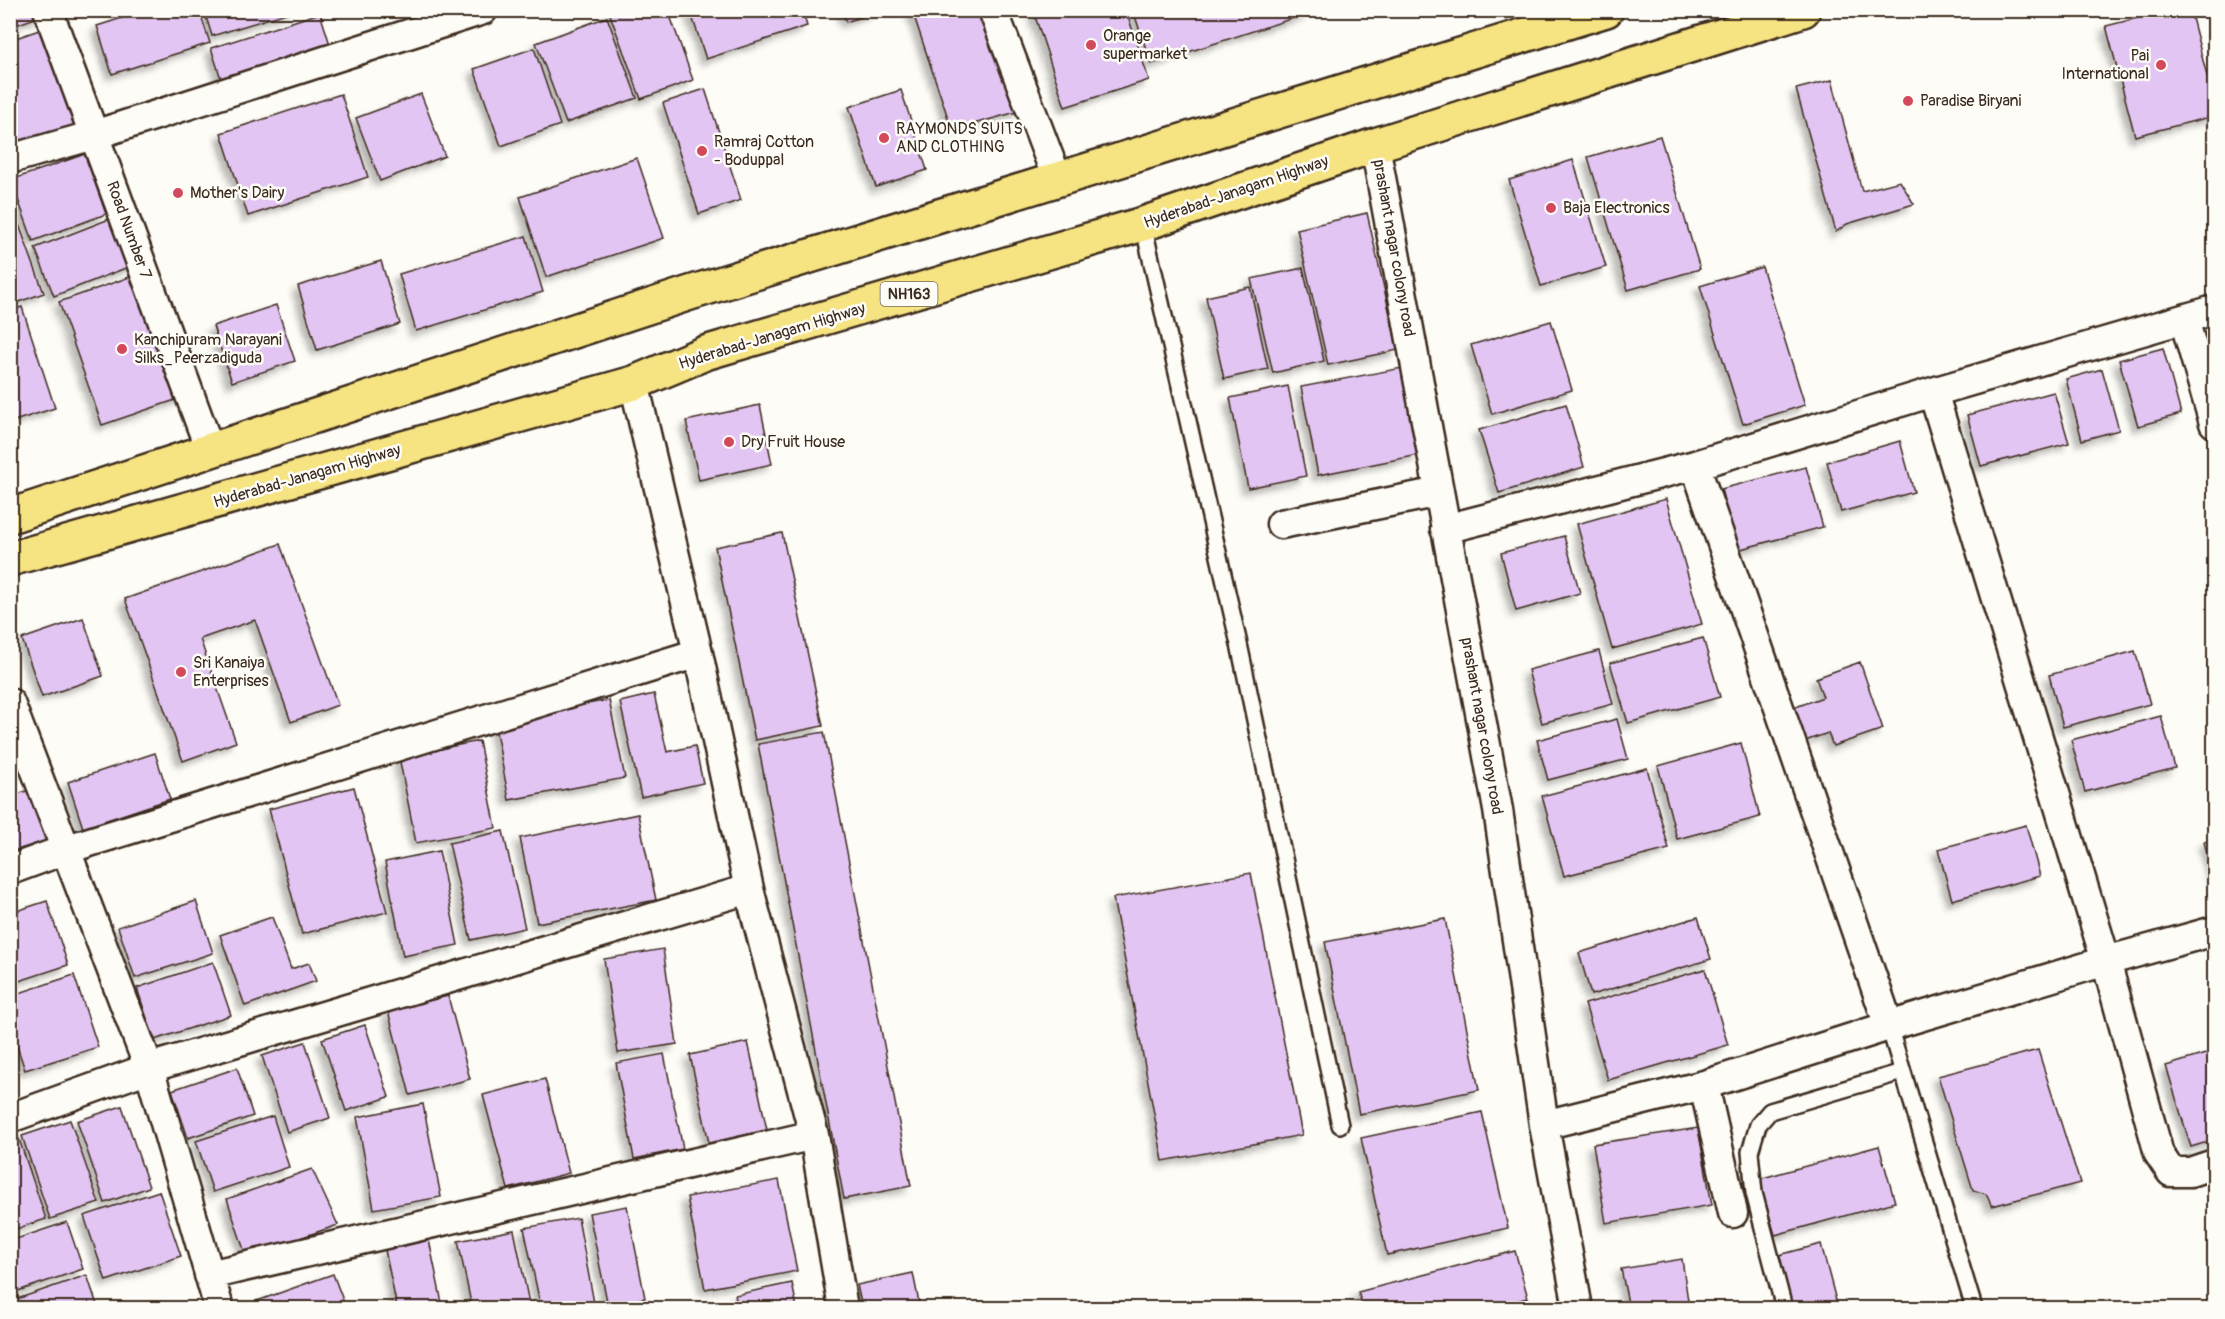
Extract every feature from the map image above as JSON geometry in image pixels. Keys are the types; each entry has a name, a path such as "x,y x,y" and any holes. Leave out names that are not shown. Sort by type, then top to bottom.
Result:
{"highway":[{"path":"10,516 701,290 1606,10"},
{"name":"Hyderabad-Janagam Highway","path":"10,559 634,383 705,353 1143,224 1763,16 1803,10"}],"street":[{"name":"Road Number 7","path":"48,10 210,450"},
{"path":"10,159 94,135 483,10"},
{"path":"993,10 1058,181"},
{"name":"prashant nagar colony road","path":"1375,145 1498,810 1544,1125 1578,1308"},
{"path":"1445,529 1695,465 1933,392 2214,310"},
{"path":"2184,319 2214,423"},
{"path":"634,383 698,653 749,889 814,1135 843,1308"},
{"path":"1933,392 2106,961 2159,1154 2171,1172 2190,1172 2214,1164"},
{"path":"1695,465 1888,1026"},
{"path":"1281,524 1438,492"},
{"path":"10,870 67,849 698,653"},
{"path":"10,703 149,1068 219,1308"},
{"path":"10,1118 149,1068 749,889"},
{"path":"1544,1125 1704,1085 1888,1026 2214,931"},
{"path":"1704,1085 1733,1213"},
{"path":"208,1275 814,1135"}],"lane":[{"path":"1143,224 1239,644 1340,1125"},
{"path":"1888,1026 1974,1308"},
{"path":"1784,1308 1754,1193 1750,1152 1758,1125 1770,1111 1902,1072"}],"building":[{"path":"10,10 39,10 41,16 10,27"},
{"path":"147,10 199,10 210,43 112,74 97,26"},
{"path":"204,10 296,10 212,36"},
{"path":"613,10 668,10 693,80 641,99 609,12"},
{"path":"690,10 802,10 807,26 706,59"},
{"path":"842,10 881,10 846,22"},
{"path":"912,10 983,10 1020,111 952,130"},
{"name":"Orange supermarket","path":"1033,10 1126,10 1149,80 1065,107"},
{"path":"1133,10 1308,10 1309,13 1151,64"},
{"name":"Pai International","path":"2169,10 2190,10 2214,103 2214,116 2135,136 2106,26"},
{"path":"320,13 334,57 225,91 211,48"},
{"path":"607,17 637,98 566,123 536,43"},
{"path":"48,27 81,125 15,147 10,132 10,40"},
{"path":"534,48 560,125 501,146 474,69"},
{"path":"1832,80 1862,191 1900,181 1914,204 1847,224 1836,232 1796,89"},
{"name":"Ramraj Cotton - Boduppal","path":"705,89 741,200 699,214 663,103"},
{"path":"901,90 927,170 876,187 849,107"},
{"path":"341,94 368,177 248,216 221,133"},
{"path":"421,94 445,156 380,181 356,118"},
{"path":"1660,136 1700,269 1628,290 1588,157"},
{"path":"85,154 106,214 33,241 11,180"},
{"path":"637,158 664,238 546,277 520,197"},
{"path":"1573,160 1606,267 1541,286 1509,180"},
{"path":"10,200 44,293 10,305"},
{"path":"1367,213 1398,350 1328,365 1297,229"},
{"path":"117,216 136,264 54,296 35,248"},
{"path":"526,236 543,292 416,331 399,274"},
{"path":"381,261 400,324 317,350 298,286"},
{"path":"1762,267 1805,405 1743,424 1700,286"},
{"path":"1303,268 1324,361 1273,373 1251,279"},
{"name":"Kanchipuram Narayani Silks_Peerzadiguda","path":"141,273 184,397 102,425 59,302"},
{"path":"1250,287 1268,369 1224,379 1206,297"},
{"path":"276,305 295,361 232,382 213,326"},
{"path":"22,307 55,408 14,421 10,410 10,311"},
{"path":"1551,321 1572,390 1492,414 1471,345"},
{"path":"2163,348 2181,414 2138,426 2119,360"},
{"path":"1402,368 1419,455 1318,475 1301,387"},
{"path":"2102,369 2119,430 2082,440 2066,379"},
{"path":"1288,386 1306,476 1248,488 1230,398"},
{"path":"2054,392 2069,443 1981,466 1967,415"},
{"path":"1566,404 1584,467 1499,493 1479,430"},
{"name":"Dry Fruit House","path":"760,405 772,464 699,480 686,421"},
{"path":"1900,441 1914,492 1841,512 1827,462"},
{"path":"1806,467 1823,527 1737,550 1721,489"},
{"path":"1666,499 1702,624 1612,649 1577,524"},
{"path":"782,533 823,726 755,740 715,547"},
{"path":"1564,536 1580,593 1516,611 1501,553"},
{"name":"Sri Kanaiya Enterprises","path":"280,544 338,705 291,722 255,620 200,639 236,742 183,761 125,599"},
{"path":"83,618 103,676 42,697 22,639"},
{"path":"1703,638 1720,697 1628,723 1610,663"},
{"path":"1599,651 1613,704 1542,723 1528,670"},
{"path":"2135,651 2150,704 2063,727 2049,675"},
{"path":"1860,662 1883,729 1833,746 1828,733 1805,741 1793,708 1823,697 1816,678"},
{"path":"654,694 667,752 695,746 703,783 641,797 620,702"},
{"path":"609,700 625,778 509,800 494,721"},
{"path":"2161,716 2175,768 2085,792 2071,740"},
{"path":"1617,719 1628,759 1548,780 1537,740"},
{"path":"824,732 911,1186 844,1199 758,744"},
{"path":"479,741 496,828 416,843 399,757"},
{"path":"1741,743 1760,817 1677,839 1658,766"},
{"path":"155,753 170,799 83,828 68,782"},
{"path":"1647,768 1669,849 1564,876 1542,796"},
{"path":"354,787 387,912 302,934 269,809"},
{"path":"33,789 49,840 10,852 10,796"},
{"path":"638,814 656,900 537,923 520,838"},
{"path":"2026,825 2040,876 1952,900 1938,849"},
{"path":"503,831 525,928 471,940 449,843"},
{"path":"2214,840 2214,879 2204,842"},
{"path":"439,851 458,945 403,956 385,862"},
{"path":"1251,873 1302,1135 1163,1161 1113,898"},
{"path":"47,901 68,965 10,984 10,913"},
{"path":"196,901 213,953 135,978 118,927"},
{"path":"272,917 291,969 309,963 316,981 245,1006 220,935"},
{"path":"1698,917 1711,959 1591,995 1579,953"},
{"path":"1445,919 1479,1090 1359,1114 1325,942"},
{"path":"663,949 677,1044 618,1053 604,959"},
{"path":"213,962 231,1015 154,1040 137,988"},
{"path":"1705,969 1728,1045 1608,1080 1585,1004"},
{"path":"74,975 98,1047 25,1070 10,1025 10,996"},
{"path":"448,996 470,1079 410,1095 388,1011"},
{"path":"365,1025 389,1097 346,1111 322,1039"},
{"path":"305,1042 330,1118 287,1132 262,1056"},
{"path":"748,1042 767,1130 709,1143 690,1055"},
{"path":"2038,1050 2080,1183 1992,1206 1986,1194 1973,1190 1938,1076"},
{"path":"2212,1052 2214,1059 2214,1140 2191,1147 2166,1066"},
{"path":"664,1054 683,1149 634,1159 616,1063"},
{"path":"237,1068 253,1116 188,1138 172,1090"},
{"path":"545,1079 569,1173 508,1189 483,1095"},
{"path":"423,1104 441,1197 374,1209 357,1117"},
{"path":"122,1106 149,1187 105,1203 77,1121"},
{"path":"1482,1112 1508,1228 1387,1255 1361,1138"},
{"path":"273,1116 289,1167 213,1192 196,1141"},
{"path":"70,1120 99,1203 50,1219 22,1136"},
{"path":"1698,1128 1712,1205 1606,1223 1593,1144"},
{"path":"19,1139 46,1219 10,1231 10,1142"},
{"path":"1879,1146 1895,1202 1775,1235 1759,1179"},
{"path":"312,1169 338,1225 246,1256 227,1199"},
{"path":"779,1180 797,1271 705,1289 687,1197"},
{"path":"159,1191 181,1256 106,1281 84,1216"},
{"path":"627,1206 645,1298 608,1306 589,1213"},
{"path":"578,1218 595,1308 541,1308 524,1228"},
{"path":"67,1222 83,1269 12,1293 10,1241"},
{"path":"514,1230 530,1308 472,1308 458,1241"},
{"path":"429,1240 443,1308 397,1308 385,1250"},
{"path":"1821,1244 1838,1308 1793,1308 1779,1255"},
{"path":"1515,1251 1528,1298 1486,1308 1363,1308 1358,1292"},
{"path":"1682,1259 1689,1308 1629,1308 1621,1269"},
{"path":"913,1273 920,1308 862,1308 857,1285"},
{"path":"333,1274 346,1308 259,1308 257,1301"},
{"path":"87,1275 98,1308 20,1308 17,1299"},
{"path":"792,1283 797,1308 738,1308 735,1295"}],"place":[{"name":"Orange supermarket","path":"1091,45"},
{"name":"Pai International","path":"2161,65"},
{"name":"Paradise Biryani","path":"1908,101"},
{"name":"RAYMONDS SUITS AND CLOTHING","path":"884,138"},
{"name":"Ramraj Cotton - Boduppal","path":"702,151"},
{"name":"Mother's Dairy","path":"178,193"},
{"name":"Baja Electronics","path":"1551,208"},
{"name":"Kanchipuram Narayani Silks_Peerzadiguda","path":"122,349"},
{"name":"Dry Fruit House","path":"729,442"},
{"name":"Sri Kanaiya Enterprises","path":"181,672"}]}
